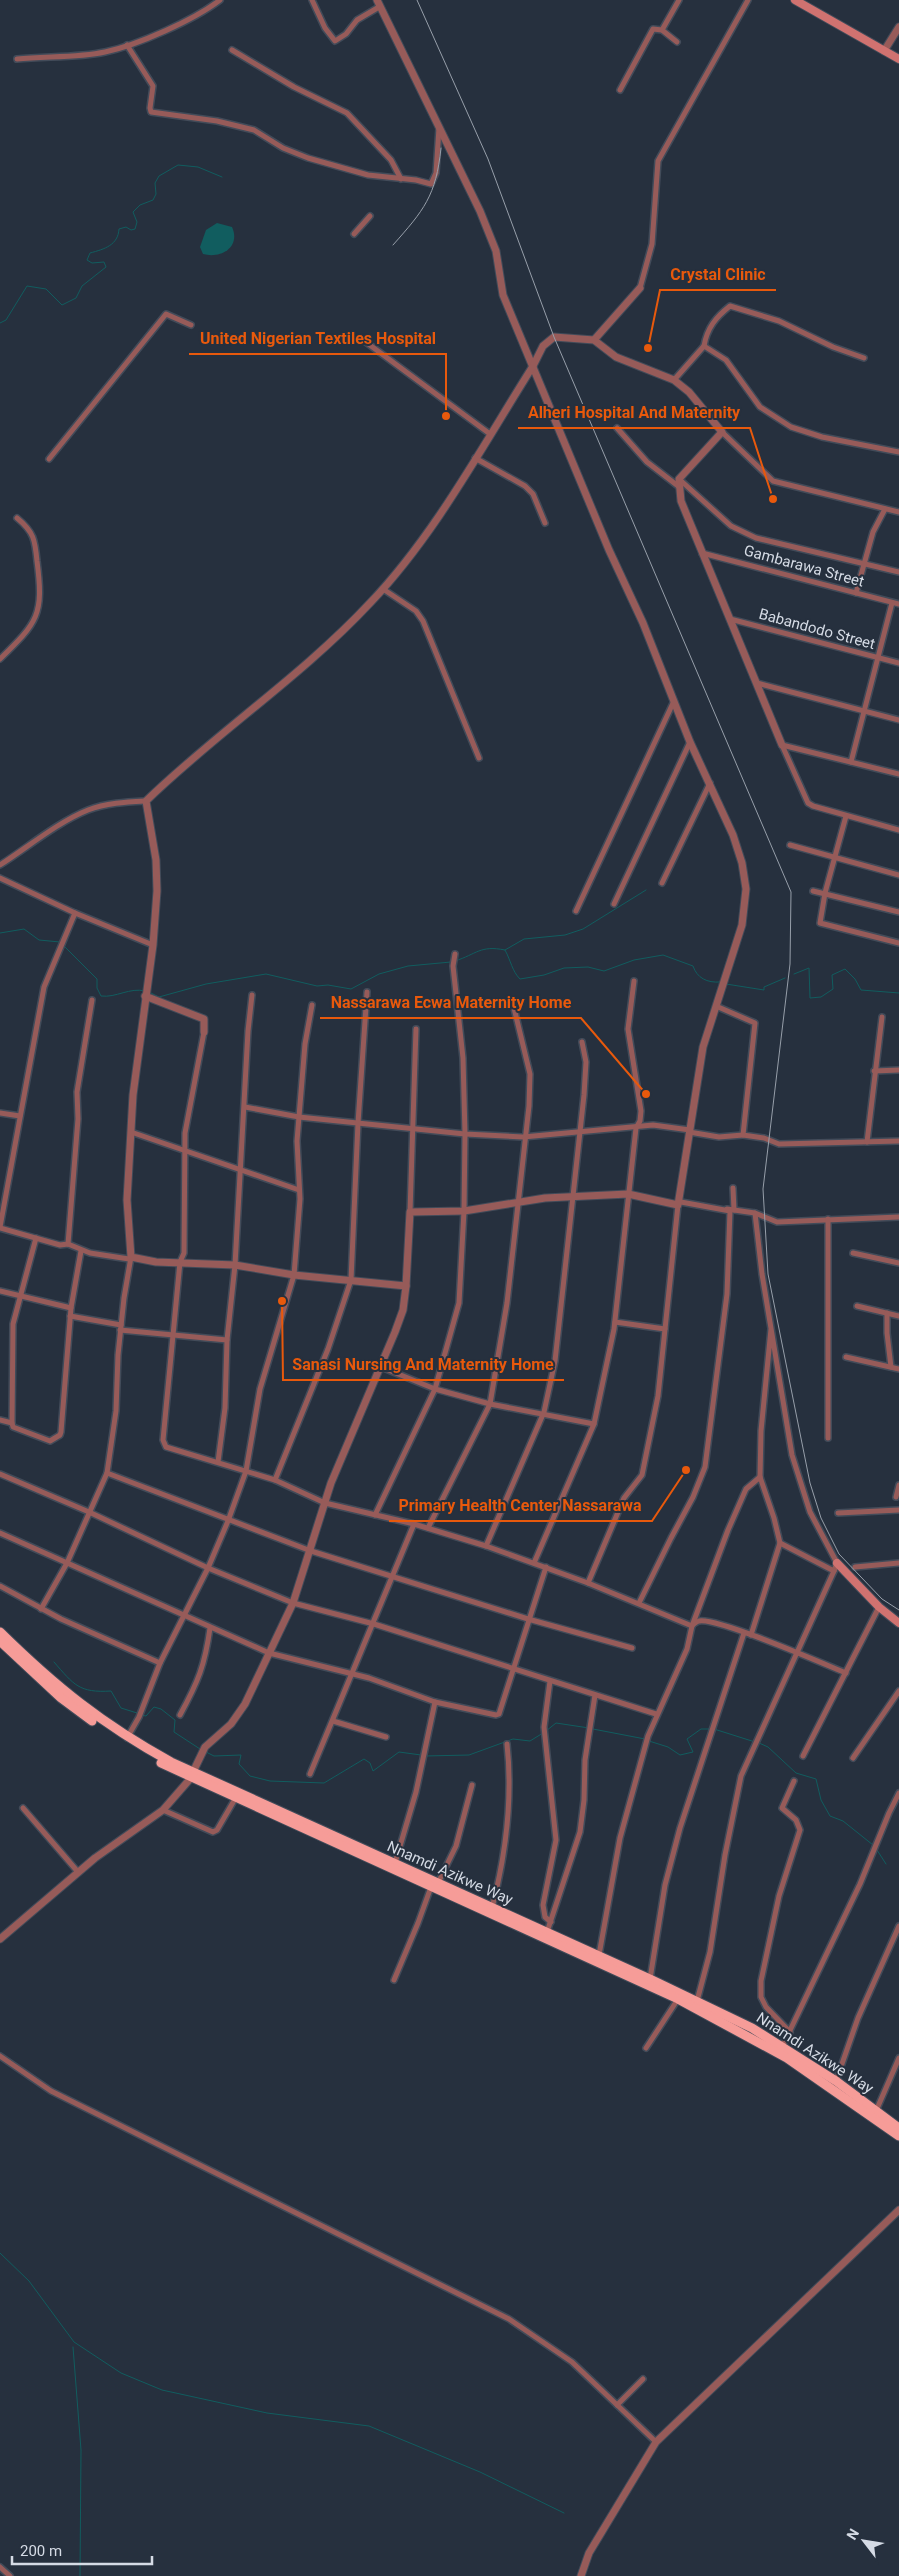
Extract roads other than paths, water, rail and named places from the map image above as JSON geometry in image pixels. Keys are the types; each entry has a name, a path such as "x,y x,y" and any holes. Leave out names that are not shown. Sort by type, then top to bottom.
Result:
{"highway":[{"name":"Nnamdi Azikwe Way","path":"0,1632 57,1686 97,1718 127,1738 191,1775 235,1799 434,1885 678,1999 787,2058 899,2136"},
{"name":"Nnamdi Azikwe Way","path":"0,1641 41,1680 82,1714 126,1743 191,1775 395,1863 434,1885 547,1932 697,2000 752,2028 836,2081 899,2128"}],"main road":[{"path":"795,0 899,59"},
{"path":"835,1567 899,1623"}],"street":[{"path":"17,59 104,52 128,45 207,10 220,0"},
{"path":"312,0 325,28 335,41 346,34 357,20 378,3 480,210 496,251 503,295 609,550 643,623 690,742 733,835 742,863 746,889 742,925 703,1047 679,1203 658,1396 642,1475 624,1498 588,1583"},
{"path":"662,30 679,0"},
{"path":"594,340 640,288 652,244 658,161 748,0"},
{"path":"620,90 653,29 662,30 677,42"},
{"path":"884,51 898,30"},
{"path":"128,45 153,86 151,112 217,121 254,130 283,148 308,158 368,175 432,184 438,154 438,127"},
{"path":"232,50 294,87 347,112 392,160 401,179"},
{"path":"354,234 370,216"},
{"path":"674,380 704,346 707,332 718,316 730,306 779,321 833,347 864,358"},
{"path":"49,459 166,314 191,325"},
{"path":"0,865 55,828 89,810 116,803 146,801 178,770 247,715 322,649 383,589 430,527 533,366 543,346 554,337 594,340 616,357 674,380 689,392 722,432 773,481 899,512"},
{"path":"363,340 490,434"},
{"path":"704,346 726,360 760,407 790,426 822,438 899,452"},
{"path":"617,428 647,462 679,483 731,526 756,538 899,572"},
{"path":"722,432 679,483 681,501 782,745 808,803 846,816 899,830"},
{"path":"474,458 525,486 533,494 544,523"},
{"path":"856,593 873,532 885,509"},
{"path":"0,659 29,628 40,604 35,542 30,529 17,518"},
{"name":"Gambarawa Street","path":"702,552 899,604"},
{"path":"383,589 416,611 423,621 479,758"},
{"path":"851,762 892,603"},
{"name":"Babandodo Street","path":"730,619 899,663"},
{"path":"757,684 899,720"},
{"path":"576,912 674,701"},
{"path":"614,904 690,742"},
{"path":"782,745 899,774"},
{"path":"662,883 710,782"},
{"path":"41,1609 67,1563 106,1473 116,1411 120,1328 130,1258 127,1200 133,1095 146,986 153,945 157,891 156,860 146,801"},
{"path":"846,816 825,893 820,923 899,943"},
{"path":"790,845 899,874"},
{"path":"0,878 75,913 153,945"},
{"path":"813,891 899,912"},
{"path":"75,913 44,987 0,1228 60,1245 68,1244 81,1251 156,1262 236,1265 294,1275 406,1286"},
{"path":"375,1515 434,1389 459,1303 466,1134 463,1058 454,954"},
{"path":"534,1563 594,1424 615,1322 636,1128 640,1121 641,1111 628,1029 634,981"},
{"path":"275,1480 328,1349 351,1280 358,1122 367,992"},
{"path":"218,1462 225,1408 226,1340 236,1265 248,1031 252,994"},
{"path":"145,996 204,1018 204,1032 185,1133 184,1252 180,1262 163,1444 169,1450 218,1462 275,1480 326,1503 414,1524 486,1546 588,1583 692,1626"},
{"path":"68,1244 78,1119 77,1092 92,1000"},
{"path":"127,1738 142,1711 160,1663 182,1616 208,1568 246,1471 260,1389 294,1275 299,1190 297,1172 299,1116 305,1044 312,1005"},
{"path":"716,1006 755,1023 743,1135"},
{"path":"428,1528 490,1404 507,1303 530,1074 514,1008"},
{"path":"867,1142 882,1016"},
{"path":"0,1939 78,1872 163,1810 191,1775 203,1750 231,1724 240,1711 269,1654 292,1603 326,1503 360,1412 381,1367 403,1310 410,1212 416,1029"},
{"path":"486,1546 544,1412 555,1361 574,1196 586,1062 582,1042"},
{"path":"874,1071 899,1070"},
{"path":"245,1107 299,1116 466,1134 523,1137 653,1125 719,1137 743,1135 764,1138 779,1144 899,1141"},
{"path":"0,1112 20,1116"},
{"path":"131,1132 185,1150 241,1172 299,1190"},
{"path":"733,1188 734,1210"},
{"path":"410,1212 464,1211 574,1196 628,1194 679,1203 755,1212 777,1222 899,1217"},
{"path":"639,1603 670,1538 693,1497 706,1467 727,1294 730,1214 727,1209"},
{"path":"697,2000 710,1952 741,1776 835,1567 810,1512 792,1455 771,1329 765,1274 755,1212"},
{"path":"828,1219 828,1438"},
{"path":"36,1238 19,1295 13,1324 12,1423 13,1427 50,1442 60,1435 70,1316 81,1251"},
{"path":"854,1253 899,1263"},
{"path":"0,1291 71,1308"},
{"path":"857,1306 899,1316"},
{"path":"887,1313 891,1368"},
{"path":"70,1316 120,1328 226,1340"},
{"path":"615,1322 665,1329"},
{"path":"751,1635 780,1544 774,1518 760,1478 771,1329"},
{"path":"846,1357 899,1369"},
{"path":"381,1367 434,1389 490,1404 544,1412 594,1424"},
{"path":"0,1420 12,1423"},
{"path":"106,1473 311,1551 528,1620 632,1648"},
{"path":"0,1474 89,1512 208,1568 292,1603 374,1624 550,1682 656,1714"},
{"path":"599,1956 620,1838 645,1744 656,1714 687,1649 692,1626 746,1489 760,1478"},
{"path":"896,1498 899,1485"},
{"path":"838,1514 899,1510"},
{"path":"310,1774 414,1524"},
{"path":"0,1533 269,1654 351,1674 435,1702 496,1715 499,1714 514,1670 546,1567"},
{"path":"780,1544 835,1567"},
{"path":"855,1567 899,1563"},
{"path":"0,1586 41,1609 160,1663"},
{"path":"803,1756 879,1607"},
{"path":"692,1626 699,1621 706,1622 751,1635 797,1652 846,1674"},
{"path":"180,1715 205,1665 210,1628"},
{"path":"650,1979 666,1885 680,1828 744,1633"},
{"path":"550,1682 544,1727 557,1831 543,1906 545,1917 551,1922"},
{"path":"853,1758 899,1692"},
{"path":"547,1932 580,1832 588,1732 595,1695"},
{"path":"395,1863 424,1758 435,1702"},
{"path":"333,1720 386,1737"},
{"path":"492,1908 502,1868 510,1802 507,1744"},
{"path":"790,2032 766,2007 761,1997 761,1981 779,1896 800,1830 796,1820 782,1808 794,1780"},
{"path":"394,1980 434,1885 456,1846 472,1785"},
{"path":"782,2047 874,1851 899,1793"},
{"path":"163,1810 213,1832 217,1830 235,1799"},
{"path":"23,1808 78,1872"},
{"path":"836,2081 858,2018 899,1926"},
{"path":"646,2048 678,1999"},
{"path":"0,2056 51,2091 509,2319 572,2362 656,2442"},
{"path":"876,2110 899,2058"},
{"path":"581,2576 589,2553 656,2442 899,2210"},
{"path":"617,2405 643,2379"},
{"path":"0,2567 10,2576"}],"waterway":[{"path":"0,323 6,320 27,286 46,289 62,305 76,298 82,286 106,267 104,262 92,263 87,260 90,253 110,246 116,239 119,229 126,227 131,230 135,229 137,222 133,212 140,205 153,200 156,194 155,183 159,176 178,165 198,167 222,177"},
{"path":"505,950 524,939 565,935 583,929 646,890"},
{"path":"0,933 24,929 39,940 60,942"},
{"path":"63,945 97,979 97,988 101,996 112,996 134,990 145,991"},
{"path":"455,961 484,949 505,950 513,969 520,979 544,975 564,968 588,967 604,971 634,960 663,955 693,966 697,974 703,979 711,982 720,982"},
{"path":"149,992 159,997 206,984 266,974 317,986 328,985 351,989 379,974 408,966 451,962"},
{"path":"794,974 809,968 810,998 821,997 833,989 832,975 845,969 855,979 861,990 899,993"},
{"path":"726,984 764,990 764,987 785,978"},
{"path":"54,1662 78,1686 91,1691 111,1691 121,1708 137,1713"},
{"path":"141,1715 146,1716 154,1707 161,1709 175,1720 174,1732 200,1749"},
{"path":"546,1731 556,1723 589,1728"},
{"path":"593,1729 645,1739"},
{"path":"649,1741 668,1747 680,1755 693,1752 687,1739 701,1729 710,1729"},
{"path":"714,1729 755,1742"},
{"path":"425,1756 469,1755 513,1739 530,1741 543,1733"},
{"path":"759,1743 768,1747 796,1773 816,1779 821,1800 830,1816 843,1821 873,1845"},
{"path":"206,1752 214,1756 241,1755 239,1764 250,1776 270,1781 324,1783 364,1759 370,1763 373,1771 399,1752 421,1755"},
{"path":"877,1850 886,1864"},
{"path":"0,2253 29,2281 74,2342 121,2373 162,2390 267,2413 369,2426 480,2472 564,2513"},
{"path":"73,2347 81,2450 80,2576"}],"railway":[{"path":"417,0 488,159 554,337 791,892 790,964 763,1189 768,1274 810,1483 821,1518 839,1554 882,1599 899,1610"},
{"path":"393,245 413,222 432,191 439,165 441,148"}],"place":[{"name":"Crystal Clinic","path":"648,348"},
{"name":"United Nigerian Textiles Hospital","path":"446,416"},
{"name":"Alheri Hospital And Maternity","path":"773,499"},
{"name":"Nassarawa Ecwa Maternity Home","path":"646,1094"},
{"name":"Sanasi Nursing And Maternity Home","path":"282,1301"},
{"name":"Primary Health Center Nassarawa","path":"686,1470"}]}
